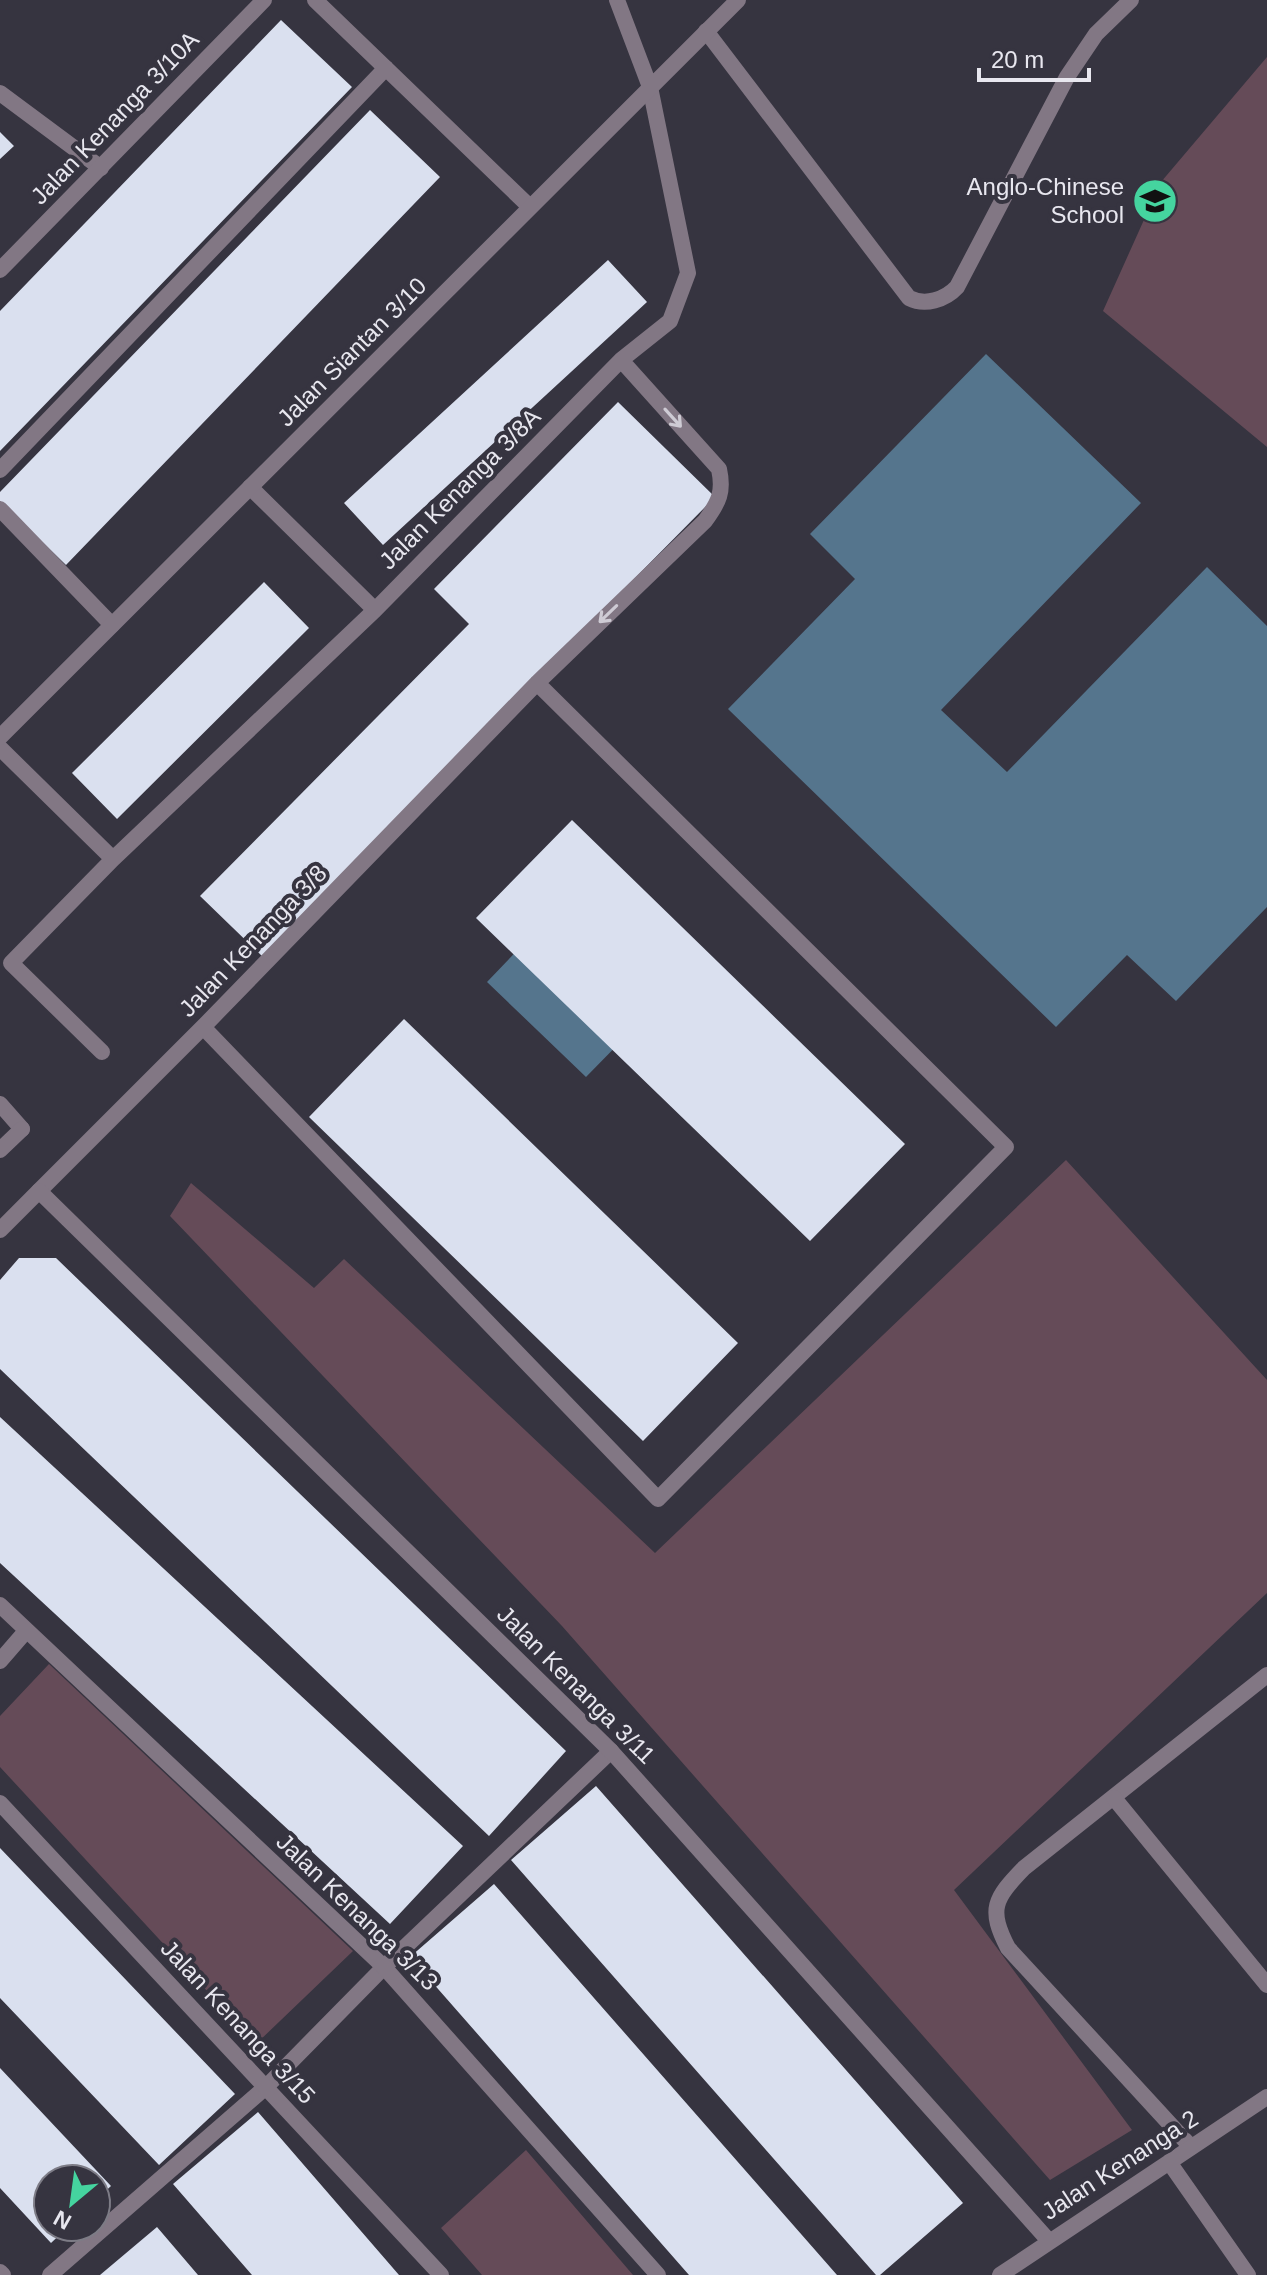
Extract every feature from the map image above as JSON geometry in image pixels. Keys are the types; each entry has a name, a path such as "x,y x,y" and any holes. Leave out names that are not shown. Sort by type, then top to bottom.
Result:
{"street":[{"name":"Jalan Kenanga 3/10A","path":"0,270 264,0"},
{"path":"315,0 530,207"},
{"name":"Jalan Kenanga 3/8A","path":"102,1052 11,963 113,859 375,610 621,360 670,321 688,273 650,87 617,0"},
{"name":"Jalan Siantan 3/10","path":"0,737 738,0"},
{"path":"706,31 909,298 918,303 949,297 957,287 1067,77 1096,34 1131,0"},
{"path":"0,470 386,68"},
{"path":"0,93 101,168"},
{"name":"Jalan Kenanga 3/8","path":"0,1230 203,1027 537,683 705,521 720,500 723,486 719,469 621,360"},
{"path":"250,487 375,610"},
{"path":"0,509 112,625"},
{"path":"203,1027 658,1499 1006,1147 537,683"},
{"path":"0,748 113,859"},
{"path":"0,1104 22,1129 0,1150"},
{"name":"Jalan Kenanga 3/11","path":"39,1191 611,1751 1049,2241"},
{"name":"Jalan Kenanga 3/13","path":"0,1605 384,1967 658,2275"},
{"path":"0,1661 26,1631"},
{"path":"1191,2147 1008,1948 996,1925 997,1904 1007,1885 1024,1868 1267,1675"},
{"path":"50,2275 266,2087 384,1967 611,1751"},
{"path":"1114,1798 1267,1985"},
{"name":"Jalan Kenanga 3/15","path":"0,1803 441,2275"},
{"name":"Jalan Kenanga 2","path":"1000,2275 1267,2097"},
{"path":"1169,2162 1248,2275"}],"shaded area":[{"path":"1267,57 1267,447 1103,311 1161,182"},
{"path":"1066,1160 1267,1380 1267,1593 954,1890 1132,2130 1050,2180 562,1626 170,1216 191,1183 314,1288 344,1259 655,1553"},
{"path":"49,1664 353,1951 256,2044 0,1767 0,1716"},
{"path":"526,2150 633,2275 482,2275 441,2228"}],"water":[{"path":"986,354 1141,503 941,710 1007,772 1207,567 1267,626 1267,907 1176,1001 1127,955 1056,1027 728,709 855,579 810,534"},
{"path":"533,934 632,1030 586,1077 487,982"}],"building":[{"path":"281,20 352,87 0,451 0,311"},
{"path":"370,110 440,177 66,565 0,501 0,492"},
{"path":"0,132 14,146 0,159"},
{"path":"608,260 647,302 383,545 344,503"},
{"path":"618,402 715,497 262,956 200,896 469,624 434,589"},
{"path":"264,582 309,628 117,819 72,773"},
{"path":"572,820 905,1144 810,1241 476,918"},
{"path":"404,1019 738,1343 643,1441 309,1117"},
{"path":"19,1258 56,1258 566,1751 489,1836 0,1369 0,1280"},
{"path":"0,1417 463,1846 390,1924 0,1563"},
{"path":"596,1786 963,2203 880,2275 876,2275 511,1860"},
{"path":"0,1848 235,2094 159,2165 0,1998"},
{"path":"494,1884 837,2275 689,2275 410,1957"},
{"path":"0,2068 89,2163 32,2163 32,2223 0,2188"},
{"path":"258,2112 399,2275 252,2275 173,2184"},
{"path":"157,2227 198,2275 100,2275"}],"place":[{"name":"Anglo-Chinese School","path":"1155,201"}]}
